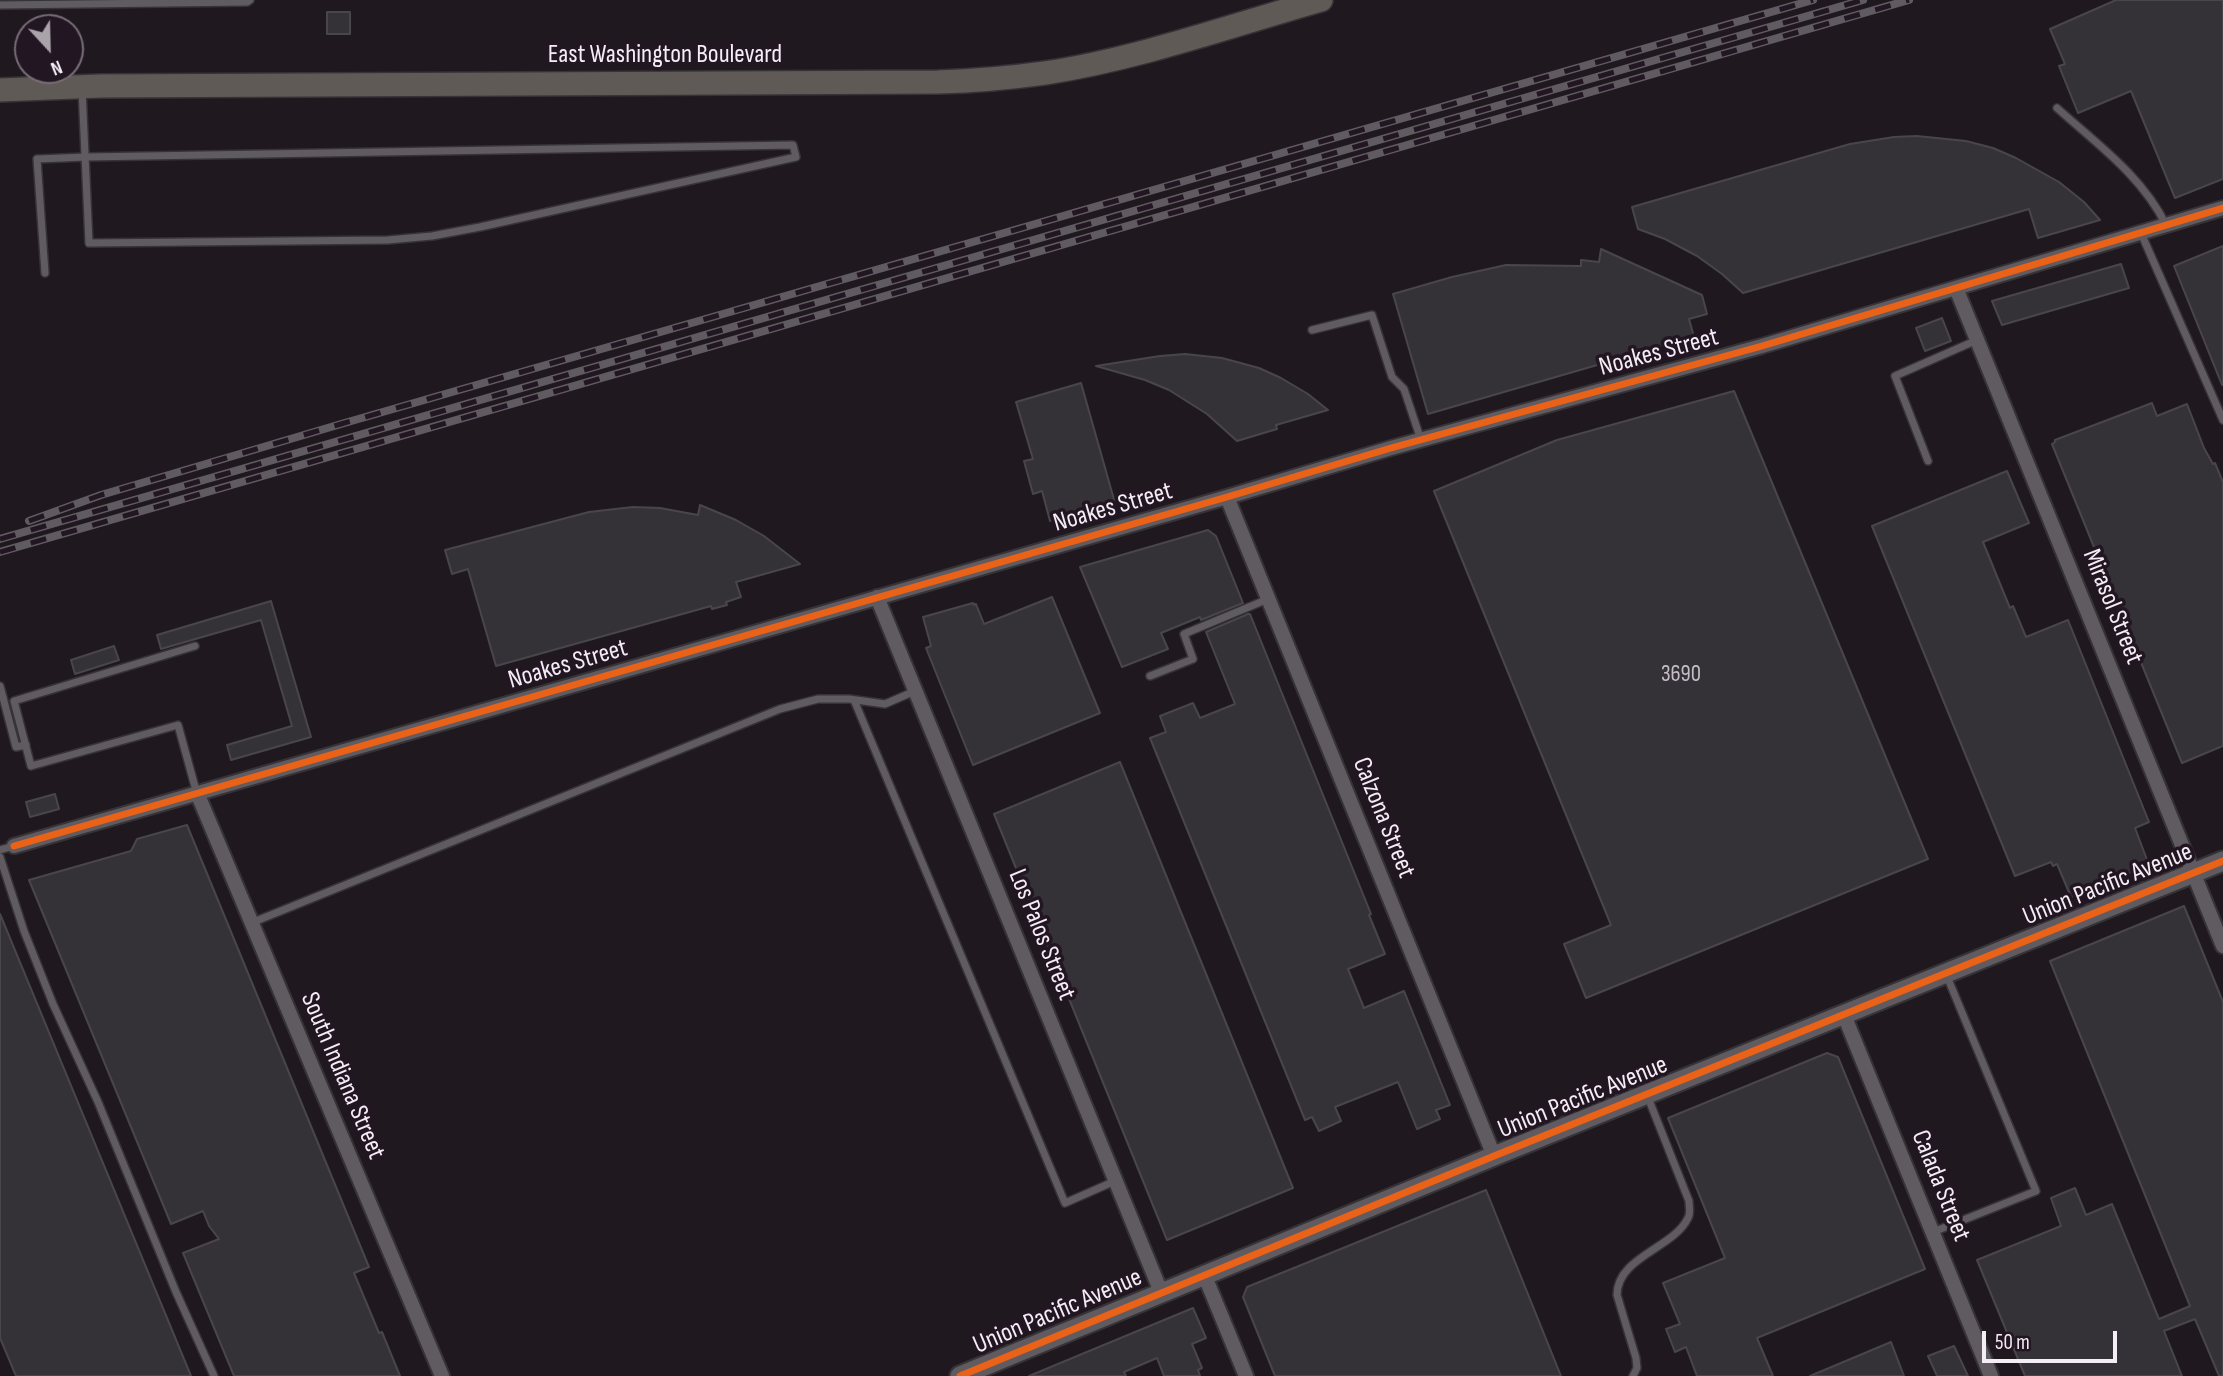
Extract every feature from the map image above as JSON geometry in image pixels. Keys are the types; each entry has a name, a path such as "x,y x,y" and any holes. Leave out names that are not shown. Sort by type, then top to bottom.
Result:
{"main road":[{"name":"East Washington Boulevard","path":"0,90 82,87 992,80 1047,73 1112,60 1321,0"}],"street":[{"name":"Noakes Street","path":"7,848 1421,440 1762,346 2223,208"},
{"name":"Mirasol Street","path":"1956,288 2223,946"},
{"name":"Calzona Street","path":"1227,497 1494,1156"},
{"name":"Los Palos Street","path":"877,597 1161,1292"},
{"name":"South Indiana Street","path":"198,795 442,1376"},
{"name":"Union Pacific Avenue","path":"968,1374 1205,1274 2223,861"},
{"name":"Calada Street","path":"1844,1015 1992,1376"},
{"path":"1205,1274 1246,1376"}],"lane":[{"path":"0,5 250,0"},
{"path":"45,273 37,159 86,157 793,145 796,157 480,228 432,236 388,240 89,243 86,157 82,87"},
{"path":"2057,108 2137,180 2157,205 2166,225"},
{"path":"2141,233 2223,420"},
{"path":"1312,330 1372,315 1392,377 1404,389 1421,440"},
{"path":"1928,461 1895,376 1978,340"},
{"path":"1150,676 1193,659 1184,634 1268,599"},
{"path":"195,646 14,701 31,766 178,726 198,795"},
{"path":"0,686 16,747 26,745"},
{"path":"251,923 780,709 818,699 885,704 915,691"},
{"path":"854,700 1065,1203 1115,1181"},
{"path":"0,857 52,1004 98,1102 176,1292 214,1376"},
{"path":"1933,1232 2036,1191 1946,974"},
{"path":"1633,1376 1637,1368 1636,1358 1617,1287 1629,1268 1683,1226 1690,1215 1689,1201 1647,1095"}],"building":[{"path":"2116,0 2223,0 2223,179 2175,198 2131,91 2078,113 2059,66 2065,64 2050,29"},
{"path":"327,12 350,12 350,34 327,34"},
{"path":"1917,136 1966,141 2016,158 2059,182 2084,202 2100,220 2038,238 2029,209 1743,293 1697,256 1665,239 1638,229 1632,207 1850,144"},
{"path":"2223,246 2223,385 2222,385 2174,266"},
{"path":"1601,249 1702,295 1707,314 1689,319 1694,337 1428,414 1393,294 1506,265 1581,266 1581,260 1599,262"},
{"path":"2121,264 2129,288 2002,325 1992,301"},
{"path":"1942,318 1951,341 1925,351 1916,328"},
{"path":"1185,354 1222,358 1259,368 1308,394 1328,410 1276,425 1277,429 1237,441 1207,414 1169,390 1096,366"},
{"path":"1081,383 1115,503 1050,521 1042,491 1033,494 1024,461 1033,459 1016,402"},
{"path":"1734,391 1928,859 1586,998 1564,944 1611,925 1434,491 1557,440"},
{"path":"2152,403 2157,416 2187,404 2204,448 2213,464 2215,463 2223,482 2223,746 2182,763 2052,444 2055,440"},
{"path":"2007,471 2029,523 1983,542 2010,608 2013,606 2026,637 2068,620 2149,822 2135,828 2149,865 2071,897 2057,864 2053,866 2051,862 2015,876 1872,526"},
{"path":"700,505 736,520 764,536 800,564 736,582 741,597 726,602 727,605 712,609 711,606 496,666 468,569 452,574 445,550 589,512 633,507 660,508 698,515"},
{"path":"1208,530 1216,536 1243,603 1161,633 1168,649 1122,667 1080,567"},
{"path":"1052,597 1100,713 973,765 926,648 931,646 923,617 973,603 976,604 984,624"},
{"path":"271,601 311,737 231,760 227,745 292,726 261,620 161,649 157,635"},
{"path":"1248,614 1385,954 1348,969 1364,1008 1404,991 1450,1105 1436,1110 1440,1119 1417,1129 1398,1082 1335,1107 1341,1121 1319,1131 1312,1117 1305,1120 1150,738 1166,732 1160,716 1193,703 1200,718 1235,704 1206,632"},
{"path":"114,646 119,660 75,674 71,660"},
{"path":"1120,762 1293,1188 1167,1240 994,814"},
{"path":"55,794 59,809 30,817 26,802"},
{"path":"187,825 369,1267 354,1273 400,1376 234,1376 183,1253 219,1239 209,1226 203,1211 171,1224 29,880 131,851 137,839"},
{"path":"2184,906 2223,1002 2223,1376 2219,1376 2195,1319 2164,1331 2182,1376 2025,1376 1977,1260 2061,1226 2051,1198 2075,1188 2086,1215 2112,1204 2159,1319 2190,1306 2050,961"},
{"path":"0,914 191,1376 16,1376 0,1338"},
{"path":"1827,1053 1838,1057 1925,1269 1757,1338 1773,1376 1697,1376 1686,1347 1675,1352 1666,1329 1680,1324 1663,1283 1725,1258 1668,1118"},
{"path":"1486,1190 1561,1376 1275,1376 1243,1297 1247,1287"},
{"path":"1193,1308 1206,1338 1192,1344 1202,1368 1198,1370 1200,1376 1164,1376 1157,1358 1124,1372 1126,1376 1029,1376"},
{"path":"1891,1342 1904,1376 1810,1376"},
{"path":"1954,1346 1968,1376 1937,1376 1928,1356"}],"railway":[{"path":"29,521 101,495 341,424 1813,0"},
{"path":"0,539 1863,0"},
{"path":"0,552 1909,0"}],"cycle path":[{"path":"14,846 1391,448 1762,346 2223,208"},
{"path":"960,1376 2223,861"}]}
